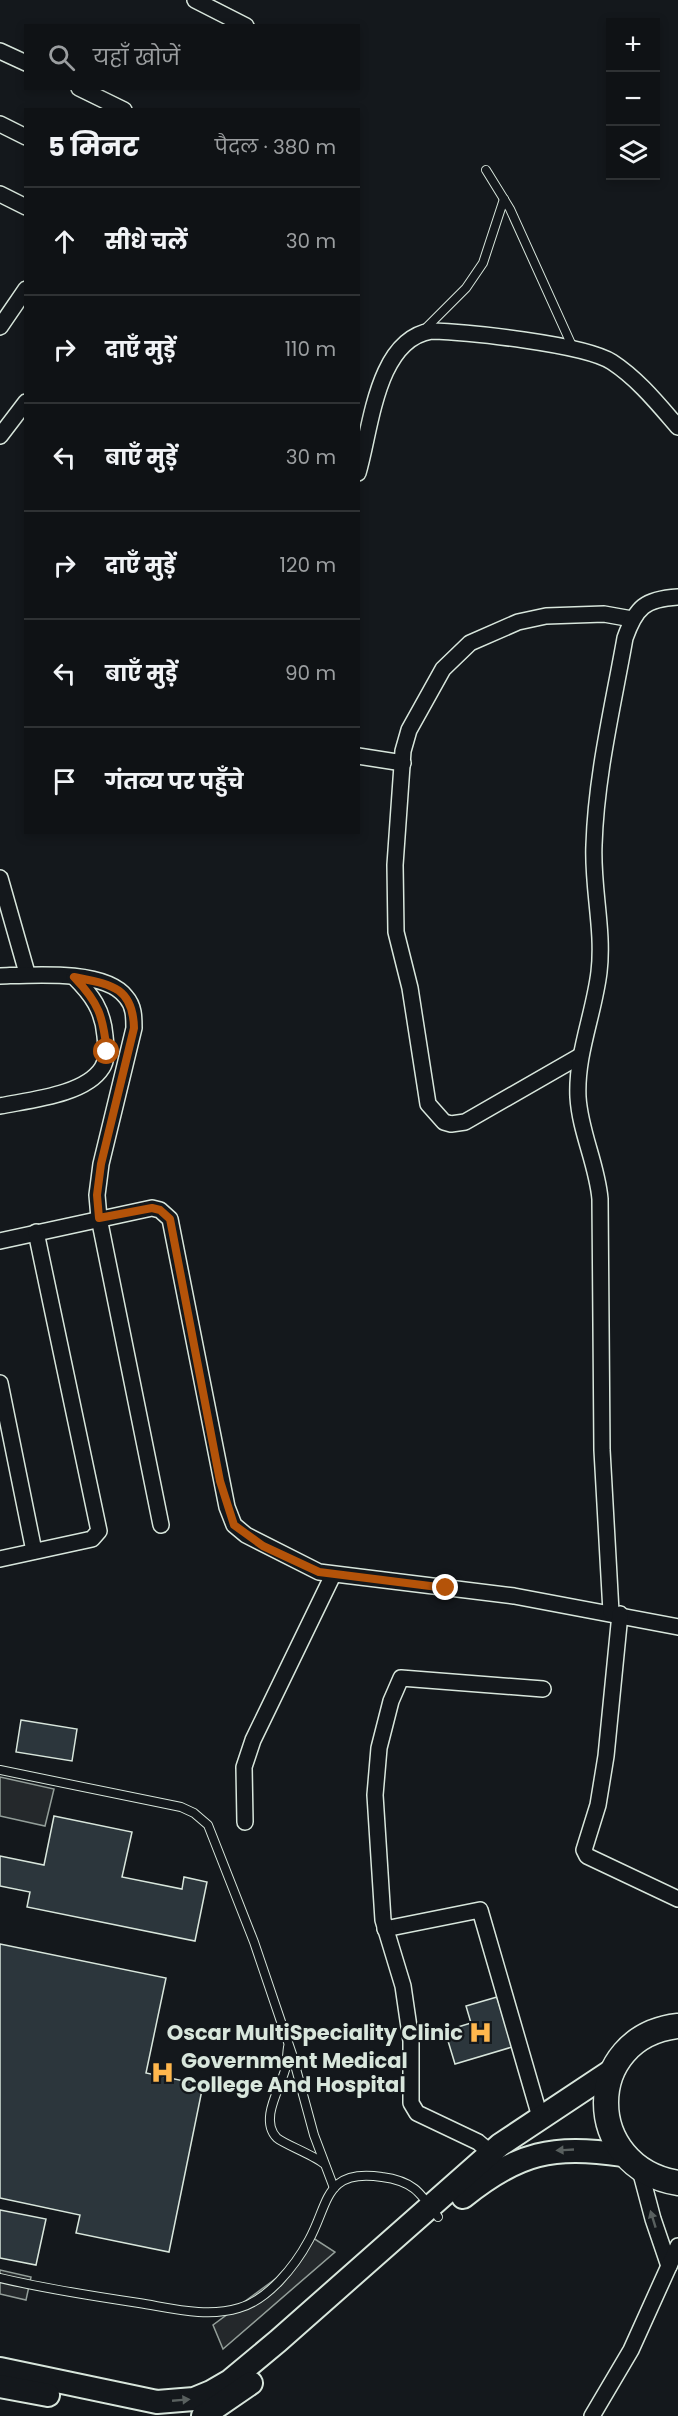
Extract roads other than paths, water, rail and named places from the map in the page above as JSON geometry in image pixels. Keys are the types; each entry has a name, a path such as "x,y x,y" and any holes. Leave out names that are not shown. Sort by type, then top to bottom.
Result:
{"main road":[{"path":"632,2163 611,2136 605,2114 606,2091 613,2070 626,2051 643,2037 664,2027 678,2026"},
{"path":"203,2416 244,2389 434,2211 491,2153 540,2117 613,2070"},
{"path":"0,2369 157,2402 203,2396 230,2381 434,2211 491,2174 530,2157 554,2151 583,2149 632,2163 660,2180 678,2183"},
{"path":"0,2386 152,2416"}],"street":[{"path":"195,0 242,24"},
{"path":"0,51 24,62"},
{"path":"83,90 120,108"},
{"path":"0,124 24,136"},
{"path":"0,194 24,206"},
{"path":"0,327 24,292"},
{"path":"360,465 384,373 404,344 421,333 443,331 573,349 596,355 621,368 678,427"},
{"path":"0,436 24,405"},
{"path":"678,597 651,601 642,607 632,619 623,649 597,799 594,845 601,948 595,997 580,1056 578,1077 579,1117 596,1173 600,1199 602,1450 616,1613 606,1756 598,1805 584,1850 587,1856 678,1899"},
{"path":"580,1056 465,1122 451,1124 444,1122 428,1104 410,988 395,923 395,865 402,763 410,730 424,701 454,655 470,643 518,622 546,616 604,614 632,619"},
{"path":"360,756 402,763"},
{"path":"0,878 27,973"},
{"path":"0,976 27,973 74,977 119,989 128,998 134,1012 134,1028 98,1179 99,1218 161,1525"},
{"path":"0,1106 61,1094 88,1082 102,1069 107,1052 99,1008 92,995 74,977"},
{"path":"0,1240 152,1208 160,1210 170,1219 220,1481 234,1525 263,1546 309,1568 333,1575 514,1596 616,1613 678,1627"},
{"path":"0,1559 92,1539 97,1535 99,1526 36,1232"},
{"path":"0,1383 34,1551"},
{"path":"245,1822 244,1767 253,1740 333,1575"},
{"path":"491,2153 478,2142 413,2109 411,2041 402,1986 385,1929 379,1888 375,1767 391,1701 401,1678 543,1689"},
{"path":"385,1929 480,1910 540,2117"},
{"path":"632,2163 669,2266"},
{"path":"592,2416 631,2350 678,2246"}],"lane":[{"path":"486,170 504,199 544,280 573,349"},
{"path":"421,333 471,281 483,263 504,199"},
{"path":"0,1770 181,1807 201,1818 213,1834 288,2044 323,2163 334,2188"},
{"path":"288,2044 286,2070 272,2107 271,2125 280,2140 308,2152 323,2163"},
{"path":"0,2278 57,2292 177,2309 214,2312 236,2309 263,2295 299,2257 314,2231 325,2199 334,2188 358,2176 384,2177 411,2184 434,2211"}],"place":[{"name":"Oscar MultiSpeciality Clinic","path":"481,2032"},
{"name":"Government Medical College And Hospital","path":"163,2072"}]}
